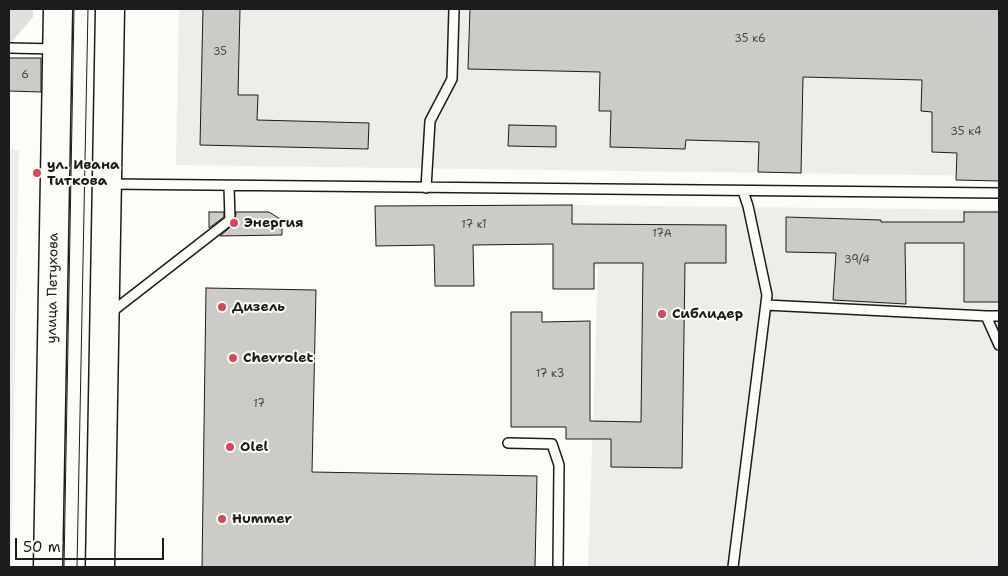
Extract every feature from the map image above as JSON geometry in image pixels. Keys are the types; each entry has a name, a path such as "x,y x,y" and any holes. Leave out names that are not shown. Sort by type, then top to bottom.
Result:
{"highway":[{"name":"улица Петухова","path":"48,567 58,9"},
{"path":"100,567 110,9"}],"lane":[{"path":"426,188 430,121 452,79 454,9"},
{"path":"9,48 58,48"},
{"path":"107,184 999,193"},
{"path":"105,318 230,220 230,186"},
{"path":"733,567 767,295 743,191"},
{"path":"766,305 999,316"},
{"path":"986,316 999,345"},
{"path":"508,443 552,444 559,465 558,567"}],"shaded area":[{"path":"9,9 33,9 33,17 9,45"},
{"path":"179,9 999,9 999,176 176,165"},
{"path":"9,149 19,150 11,567 9,567"},
{"path":"572,205 999,210 999,567 588,567 598,269 594,268 572,244"}],"building":[{"path":"203,9 240,9 238,95 258,95 257,120 369,123 368,149 200,145"},
{"path":"470,9 999,9 999,181 956,180 957,153 932,152 932,112 921,111 922,80 803,77 801,173 758,172 759,142 686,140 685,149 610,147 611,111 599,111 600,72 468,69"},
{"path":"9,58 41,58 41,92 9,91"},
{"path":"509,125 556,126 556,147 508,146"},
{"path":"572,205 572,224 726,225 726,263 685,263 682,468 611,467 611,439 566,439 566,427 511,427 511,312 542,312 542,322 590,321 590,421 641,422 643,263 594,263 594,289 553,289 553,244 473,245 474,286 435,286 434,245 376,246 375,206"},
{"path":"209,212 224,212 224,217 209,228"},
{"path":"236,212 269,212 282,220 282,235 220,236 235,223"},
{"path":"964,212 999,212 999,302 964,302 964,243 905,243 906,304 833,300 836,253 786,252 786,217 881,220 881,222 964,222"},
{"path":"206,288 316,290 312,472 537,476 535,567 202,567"}],"tram line":[{"path":"64,567 74,9"},
{"path":"77,567 88,9"}],"place":[{"name":"ул. Ивана Титкова","path":"37,173"},
{"name":"Энергия","path":"234,223"},
{"name":"Дизель","path":"222,307"},
{"name":"Сиблидер","path":"662,314"},
{"name":"Chevrolet","path":"233,358"},
{"name":"Olel","path":"230,447"},
{"name":"Hummer","path":"222,519"}]}
